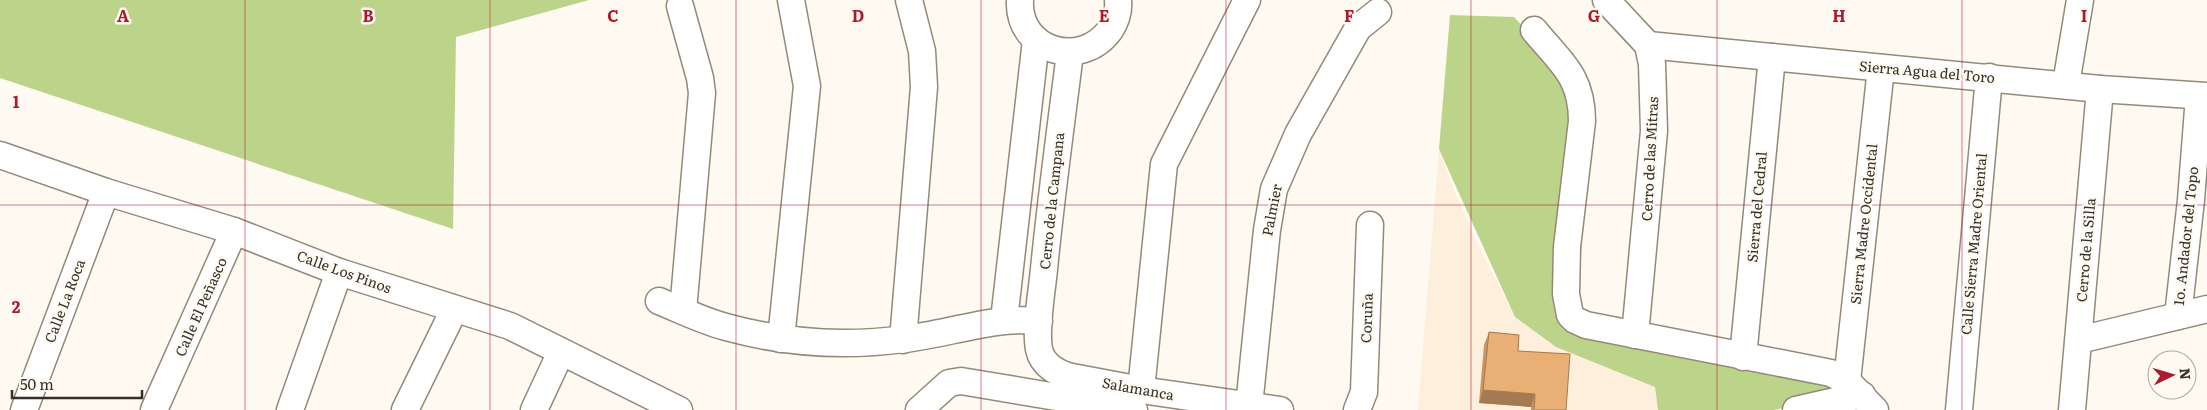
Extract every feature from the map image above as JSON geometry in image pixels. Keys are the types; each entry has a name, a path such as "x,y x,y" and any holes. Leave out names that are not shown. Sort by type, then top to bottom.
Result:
{"street":[{"path":"781,339 807,86 791,0"},
{"path":"903,340 924,87 922,51 909,0"},
{"path":"1020,0 1020,8 1025,26 1036,40 1052,49 1070,53 1088,49 1103,39 1114,24 1119,6 1118,0"},
{"path":"919,410 949,383 961,381 1138,400 1164,164 1247,0"},
{"path":"1606,0 1648,45"},
{"path":"2066,84 2080,0"},
{"path":"680,6 700,78 702,93 683,311"},
{"name":"Palmier","path":"1249,406 1267,230 1274,189 1298,134 1358,28 1378,12"},
{"path":"1534,30 1575,79 1580,92 1582,121 1567,247 1566,294 1570,314 1575,320 1586,325 1831,373 1861,396"},
{"path":"1004,320 1036,40"},
{"name":"Sierra Agua del Toro","path":"1648,45 2066,84 2100,89 2203,96"},
{"name":"Cerro de las Mitras","path":"1635,334 1654,131 1653,82 1648,45"},
{"name":"Cerro de la Campana","path":"1039,350 1039,321 1050,210 1070,53"},
{"name":"Sierra del Cedral","path":"1743,357 1772,57"},
{"name":"Sierra Madre Occidental","path":"1861,396 1881,68"},
{"name":"Calle Sierra Madre Oriental","path":"1959,410 1990,78"},
{"name":"Cerro de la Silla","path":"2072,410 2100,89"},
{"name":"1o. Andador del Topo","path":"2178,316 2199,201 2203,96"},
{"name":"Calle Los Pinos","path":"0,155 106,192 234,231 339,272 454,310 510,326 674,409"},
{"name":"Calle La Roca","path":"24,410 106,192"},
{"name":"Coruña","path":"1357,410 1364,392 1370,225"},
{"name":"Calle El Peñasco","path":"154,410 234,231"},
{"path":"290,410 339,272"},
{"path":"659,301 725,327 781,339 843,344 903,340 1004,320 1039,321"},
{"path":"2079,340 2207,309"},
{"path":"405,410 454,310"},
{"name":"Salamanca","path":"1039,350 1044,361 1062,374 1138,400 1249,406 1280,410"},
{"path":"534,410 561,352"},
{"path":"1796,410 1861,396"}],"shaded area":[{"path":"1439,149 1455,193 1476,241 1515,317 1556,347 1655,387 1658,410 1418,410"}],"green space":[{"path":"0,0 589,0 456,37 453,229 0,78"},
{"path":"1450,15 1514,17 1588,97 1578,325 1829,383 1829,399 1773,410 1658,410 1655,387 1556,347 1515,317 1439,149"}],"building":[{"path":"1489,332 1519,335 1518,351 1570,354 1566,410 1534,410 1535,394 1483,390"}]}
